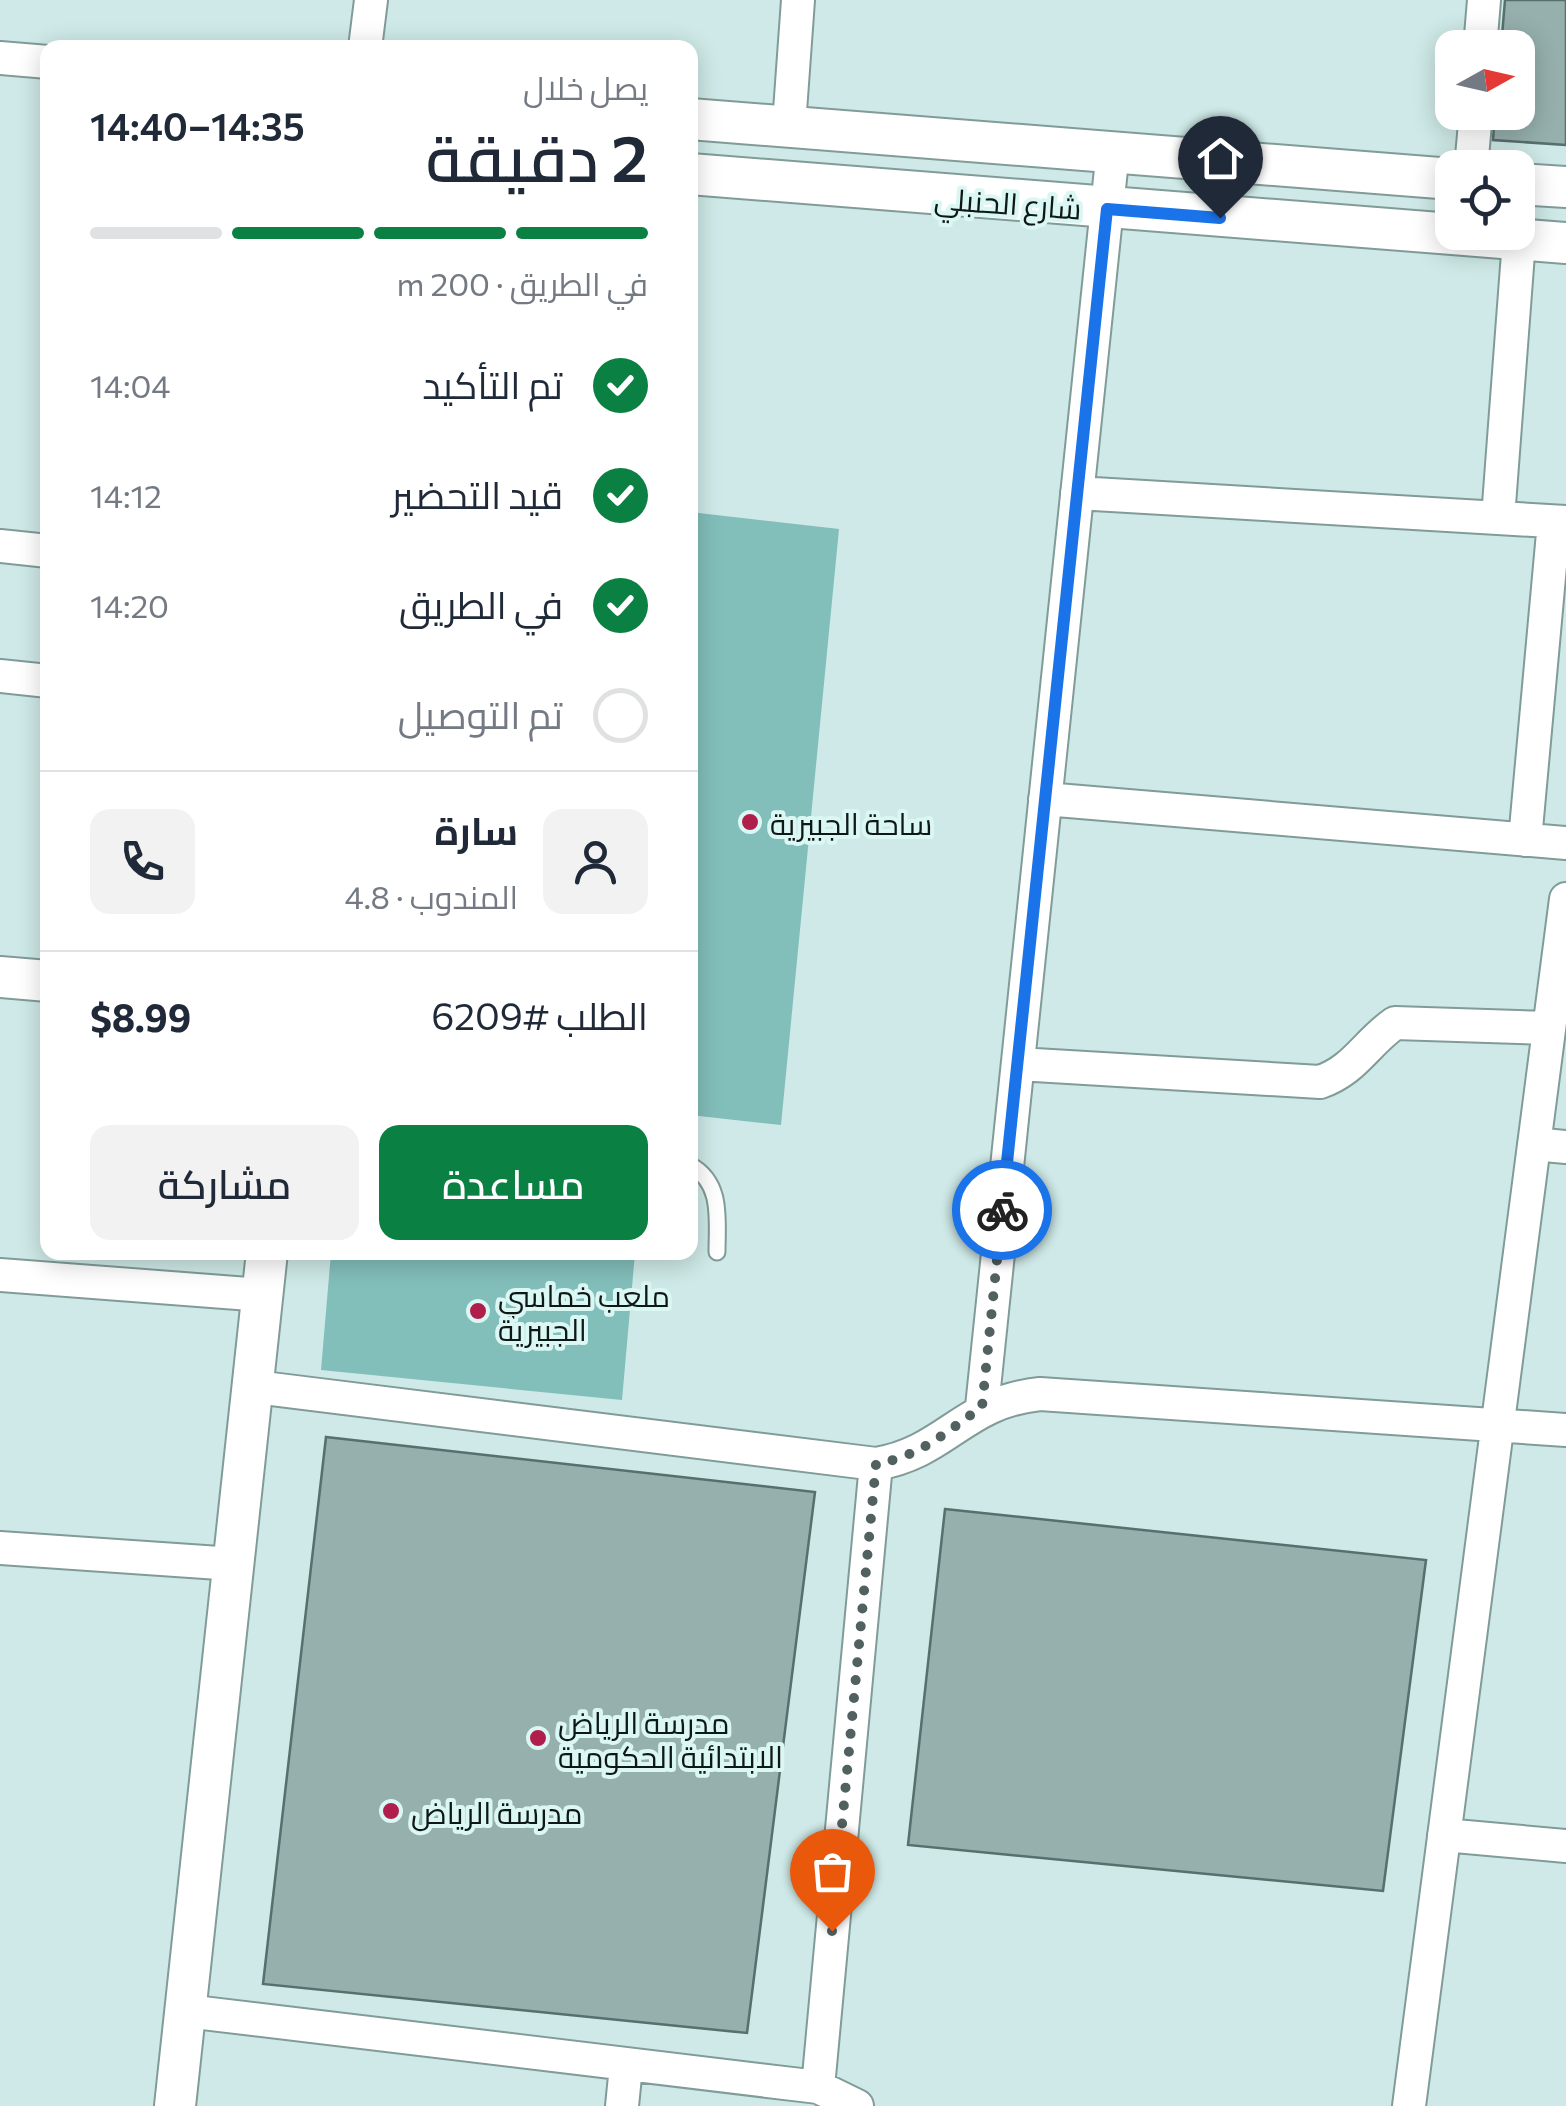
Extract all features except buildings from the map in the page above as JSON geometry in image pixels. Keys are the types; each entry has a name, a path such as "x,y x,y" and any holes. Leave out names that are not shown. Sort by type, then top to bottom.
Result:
{"street":[{"path":"366,40 371,0"},
{"path":"790,125 798,0"},
{"path":"1482,30 1484,0"},
{"path":"0,58 40,61"},
{"name":"شارع الحنبلي","path":"698,119 921,134 1435,178"},
{"path":"917,194 921,134"},
{"path":"982,1407 1113,150"},
{"name":"شارع الحنبلي","path":"698,175 1435,234"},
{"path":"1535,185 1566,187"},
{"name":"شارع الحنبلي","path":"1535,241 1566,243"},
{"path":"1498,518 1518,250"},
{"path":"1078,494 1560,522 1525,840"},
{"path":"0,546 40,550"},
{"path":"0,676 40,680"},
{"path":"1045,799 1566,843"},
{"path":"1409,2106 1498,1424 1550,1146 1549,1028 1566,898"},
{"path":"0,977 40,980"},
{"path":"1018,1064 1320,1082 1342,1075 1359,1061 1379,1034 1395,1023 1549,1028"},
{"path":"175,2106 267,1260"},
{"path":"0,1275 263,1294"},
{"path":"255,1387 876,1464 904,1459 929,1448 982,1407 1040,1394 1566,1430"},
{"path":"818,2087 876,1464"},
{"path":"0,1548 234,1564"},
{"path":"1444,1835 1566,1846"},
{"path":"186,2011 818,2087 857,2106"},
{"path":"622,2106 626,2066"}],"lane":[{"path":"698,1171 715,1193 717,1252"}],"shaded area":[{"name":"ساحة الجبيرية","path":"698,513 839,529 781,1125 698,1116"},
{"name":"ملعب خماسي الجبيرية","path":"330,1260 634,1260 622,1400 321,1370"}],"way so far":[{"path":"832,1931 876,1464 904,1459 929,1448 982,1407 1002,1210"}],"place":[{"name":"ساحة الجبيرية","path":"750,822"},
{"name":"ملعب خماسي الجبيرية","path":"478,1311"},
{"name":"مدرسة الرياض الابتدائية الحكومية","path":"538,1738"},
{"name":"مدرسة الرياض","path":"391,1811"}],"route":[{"path":"1002,1210 1107,209 1220,218"}]}
